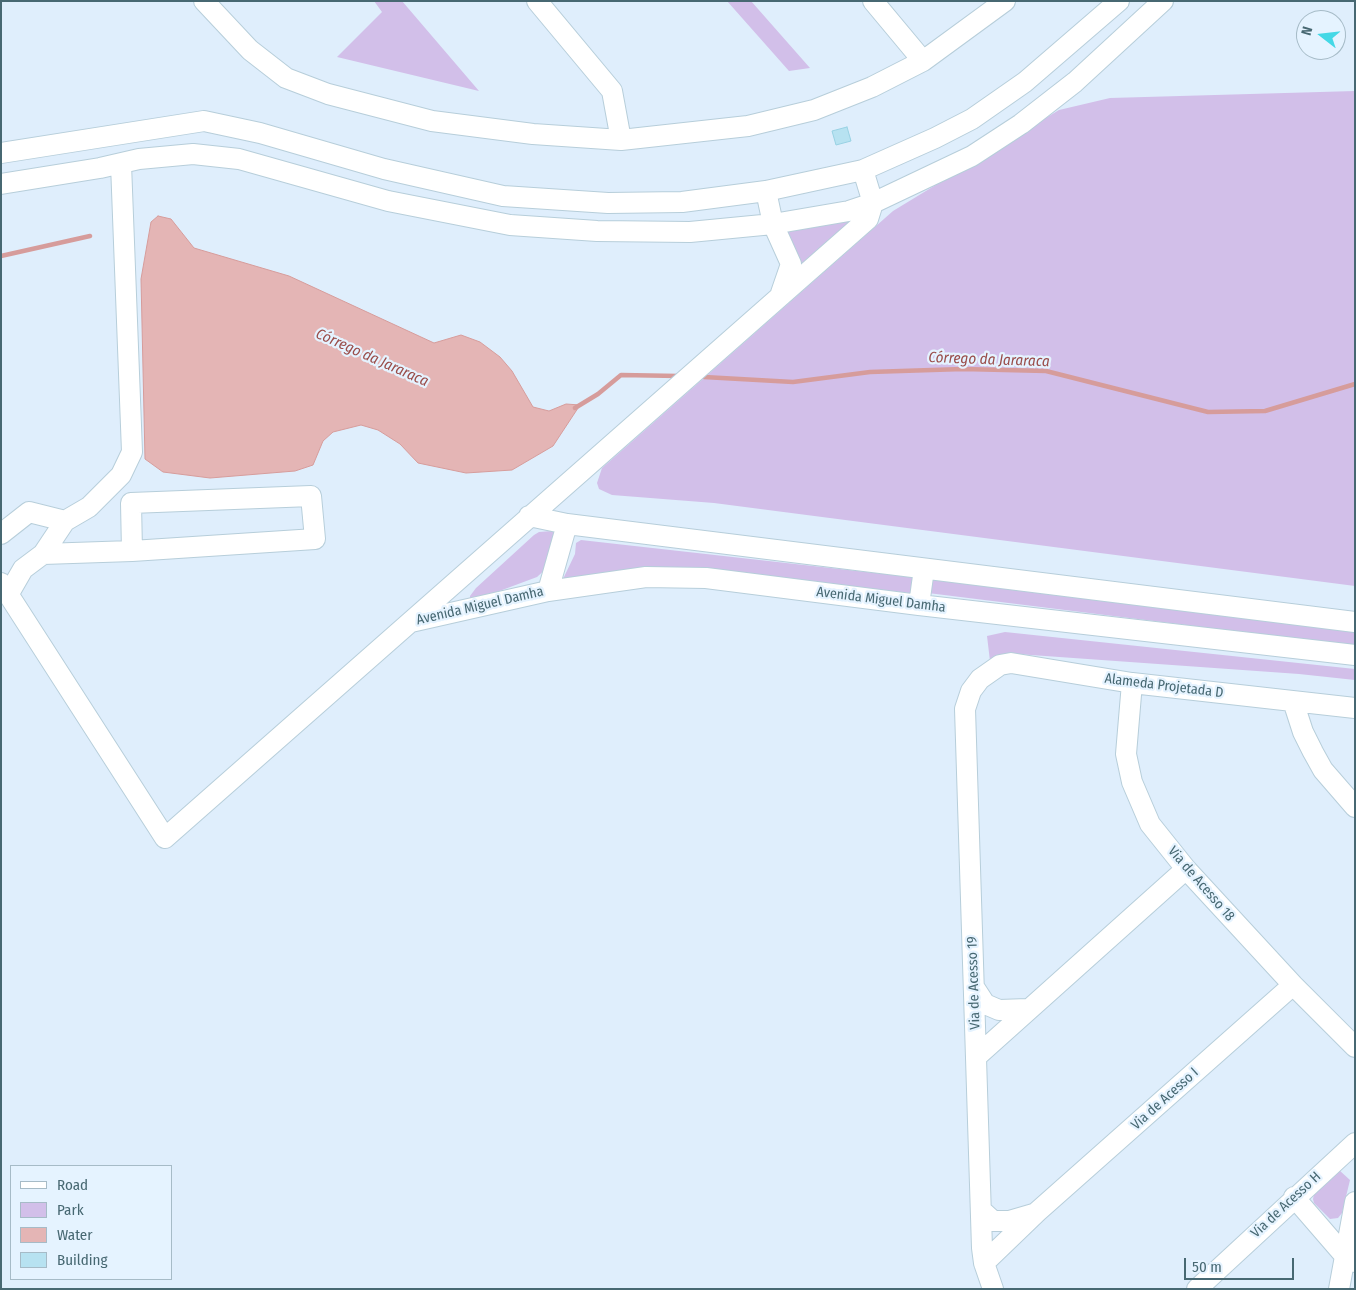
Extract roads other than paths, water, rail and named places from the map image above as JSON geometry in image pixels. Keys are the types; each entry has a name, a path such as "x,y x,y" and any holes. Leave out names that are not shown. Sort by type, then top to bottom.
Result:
{"street":[{"path":"204,1 250,50 286,78 328,94 432,121 533,134 621,140 748,126 814,110 872,87 924,61 1005,1"},
{"path":"536,1 612,91 621,140"},
{"path":"873,1 924,61"},
{"path":"1,153 204,121 260,133 384,169 503,196 608,203 682,202 766,191 863,170 935,138 972,119 1025,82 1119,1"},
{"path":"1,184 100,168 130,161 193,154 239,159 388,202 510,225 597,231 690,232 773,224 849,211 873,203 972,156 1021,124 1075,82 1163,1"},
{"path":"136,133 130,161 132,452 121,475 89,507 65,521 43,554 23,569 4,591 165,838 868,219 873,203 863,170"},
{"path":"93,139 100,168"},
{"path":"766,191 773,224 792,264 780,295"},
{"path":"43,554 132,551 315,539 311,496 131,503 132,551"},
{"path":"1,534 29,512 65,521"},
{"path":"529,516 567,524 924,570 1355,622"},
{"path":"548,590 567,524"},
{"path":"919,605 924,570"},
{"name":"Avenida Miguel Damha","path":"410,622 548,590 646,577 706,578 919,605 1355,655"},
{"name":"Alameda Projetada D","path":"980,679 1000,665 1011,662 1132,684 1355,708"},
{"name":"Via de Acesso 19","path":"980,679 971,691 965,709 984,1263 994,1289"},
{"name":"Via de Acesso 18","path":"1132,684 1126,754 1132,782 1150,824 1186,868 1293,985 1355,1047"},
{"path":"1293,701 1303,732 1316,758 1355,807"},
{"path":"976,1057 1186,868"},
{"name":"Via de Acesso I","path":"984,1263 1037,1212 1293,985"},
{"path":"974,987 985,1004 999,1010 1028,1009"},
{"name":"Via de Acesso H","path":"1197,1289 1294,1197 1355,1143"},
{"path":"1294,1197 1350,1259"},
{"path":"1339,1289 1350,1259 1355,1202"},
{"name":"Via de Acesso I","path":"982,1211 993,1221 1009,1221 1037,1212"}],"water":[{"path":"158,216 171,219 194,248 289,276 434,343 461,335 480,342 500,357 512,371 533,407 549,411 566,404 580,405 553,446 512,470 466,473 418,463 400,444 378,430 361,425 333,432 323,441 313,465 295,471 210,478 163,472 145,459 141,279 151,222"}],"waterway":[{"name":"Córrego da Jararaca","path":"1,256 90,236"},
{"name":"Córrego da Jararaca","path":"704,377 793,382 870,372 963,369 1046,371 1208,412 1265,411 1355,384"},
{"name":"Córrego da Jararaca","path":"575,408 598,394 621,375 679,376"}]}
